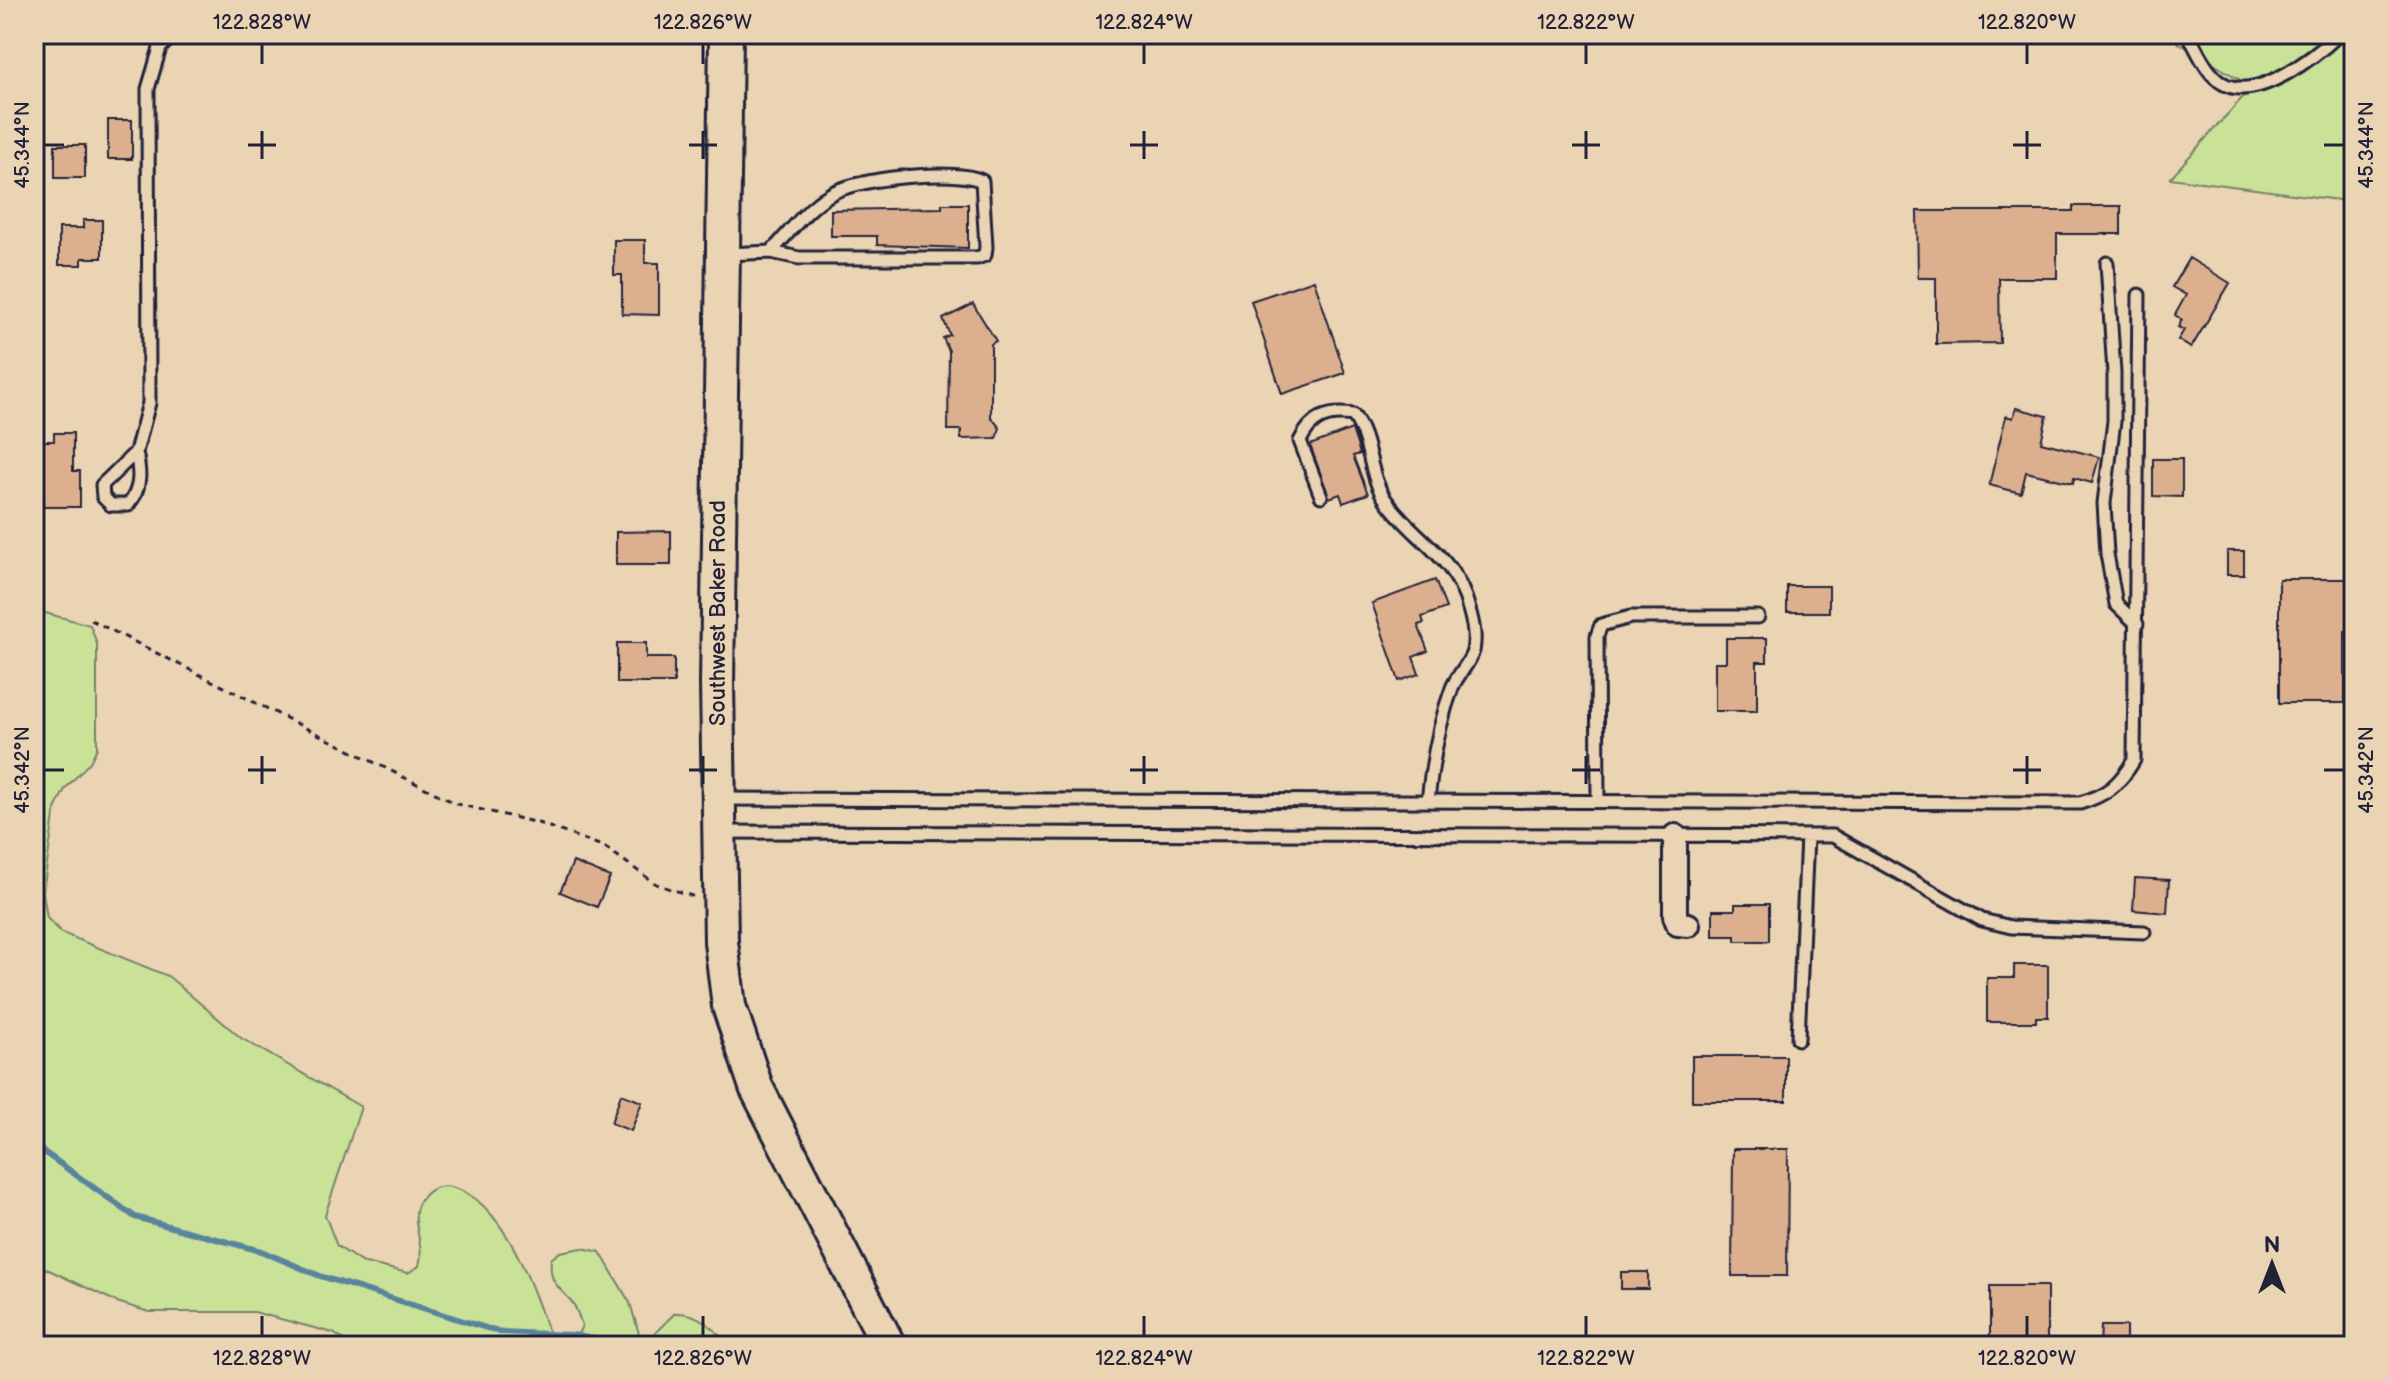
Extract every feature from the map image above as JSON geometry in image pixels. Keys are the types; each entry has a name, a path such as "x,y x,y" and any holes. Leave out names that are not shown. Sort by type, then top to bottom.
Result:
{"main road":[{"name":"Southwest Baker Road","path":"726,34 718,832 719,898 729,1006 749,1070 820,1217 889,1346"}],"street":[{"path":"1675,836 1675,916 1678,924 1688,925"}],"lane":[{"path":"136,452 102,485 103,497 111,505 128,505 136,496 140,484 136,452 149,403 148,89 160,48 174,34"},
{"path":"2188,34 2216,78 2228,86 2240,88 2285,74 2339,34"},
{"path":"722,254 771,252 799,258 977,258 985,255 986,247 982,181 951,174 857,185 832,192 813,207 771,252"},
{"path":"2107,263 2114,373 2114,421 2104,503 2107,554 2116,604 2137,624"},
{"path":"718,799 2080,803 2101,797 2122,781 2134,760 2139,295"},
{"path":"1321,496 1300,441 1307,427 1319,417 1337,413 1353,415 1362,428 1375,481 1386,500 1456,572 1465,594 1475,632 1472,655 1453,685 1432,750 1428,801"},
{"path":"1598,801 1597,636 1601,625 1631,617 1758,617"},
{"path":"718,832 1833,836 1859,848 1964,913 1982,920 2011,927 2144,932"},
{"path":"1798,1039 1807,836"}],"path":[{"path":"91,620 457,804 538,823 605,847 656,884 679,894 719,898"}],"green space":[{"path":"2182,34 2354,34 2354,202 2170,178 2252,87 2177,42"},
{"path":"34,610 90,625 97,644 97,748 90,762 65,789 55,809 43,892 47,918 62,933 168,976 241,1038 361,1107 325,1215 337,1246 361,1262 408,1273 419,1266 421,1257 416,1216 423,1197 442,1186 471,1196 488,1211 517,1253 553,1346 354,1346 333,1333 254,1312 149,1312 117,1302 34,1263"},
{"path":"582,1248 600,1252 630,1303 640,1337 651,1337 675,1313 684,1313 705,1322 729,1346 572,1346 582,1326 574,1304 553,1279 551,1259 560,1252"}],"building":[{"path":"108,120 132,120 132,159 108,159"},
{"path":"55,145 85,145 85,178 55,178"},
{"path":"942,204 968,204 968,248 877,245 877,236 831,236 831,210 942,208"},
{"path":"2073,206 2121,206 2121,234 2057,234 2057,278 1999,278 2000,343 1936,344 1936,278 1918,278 1917,211 2073,211"},
{"path":"83,220 102,220 102,258 82,258 82,265 59,265 59,228 83,228"},
{"path":"614,240 645,240 645,263 659,263 659,315 622,314 622,275 614,275"},
{"path":"2189,258 2230,283 2191,348 2178,340 2184,330 2178,327 2182,320 2175,315 2186,295 2172,287"},
{"path":"1314,280 1345,373 1282,394 1251,301"},
{"path":"973,304 996,341 991,344 991,417 1000,428 996,438 961,439 961,430 948,430 949,351 943,338 950,335 943,319"},
{"path":"2016,408 2047,416 2041,442 2099,457 2092,483 2074,478 2073,483 2026,472 2021,493 1989,485 2006,416 2013,418"},
{"path":"1352,429 1360,454 1353,456 1368,494 1343,503 1340,494 1329,498 1310,445"},
{"path":"54,433 73,433 73,471 80,471 80,507 43,507 43,490 34,490 34,441 54,441"},
{"path":"2153,459 2182,459 2182,497 2153,496"},
{"path":"671,531 671,565 616,565 616,532"},
{"path":"2227,551 2244,551 2244,575 2227,575"},
{"path":"2279,579 2354,579 2354,631 2345,631 2345,703 2279,703"},
{"path":"1435,580 1446,608 1422,617 1424,623 1418,625 1428,651 1413,657 1419,674 1399,681 1372,603"},
{"path":"1787,586 1829,586 1829,612 1787,612"},
{"path":"1726,638 1767,638 1767,662 1757,662 1757,711 1715,711 1715,662 1726,662"},
{"path":"617,643 646,643 646,658 674,658 674,683 617,683"},
{"path":"573,862 610,877 597,907 560,892"},
{"path":"2135,878 2169,880 2167,913 2133,910"},
{"path":"1735,904 1769,904 1769,941 1735,941 1735,936 1713,936 1713,910 1735,910"},
{"path":"2014,965 2048,965 2048,1017 2036,1017 2036,1022 1987,1022 1987,978 2014,978"},
{"path":"1692,1056 1786,1056 1786,1101 1692,1101"},
{"path":"621,1094 642,1102 631,1131 611,1123"},
{"path":"1733,1149 1788,1149 1787,1276 1732,1276"},
{"path":"1621,1272 1648,1272 1648,1289 1621,1289"},
{"path":"1990,1286 2047,1286 2047,1346 1990,1346"},
{"path":"2101,1326 2126,1326 2126,1346 2100,1346"}],"waterway":[{"path":"34,1145 135,1217 261,1251 320,1276 499,1332 573,1335 627,1346"}]}
